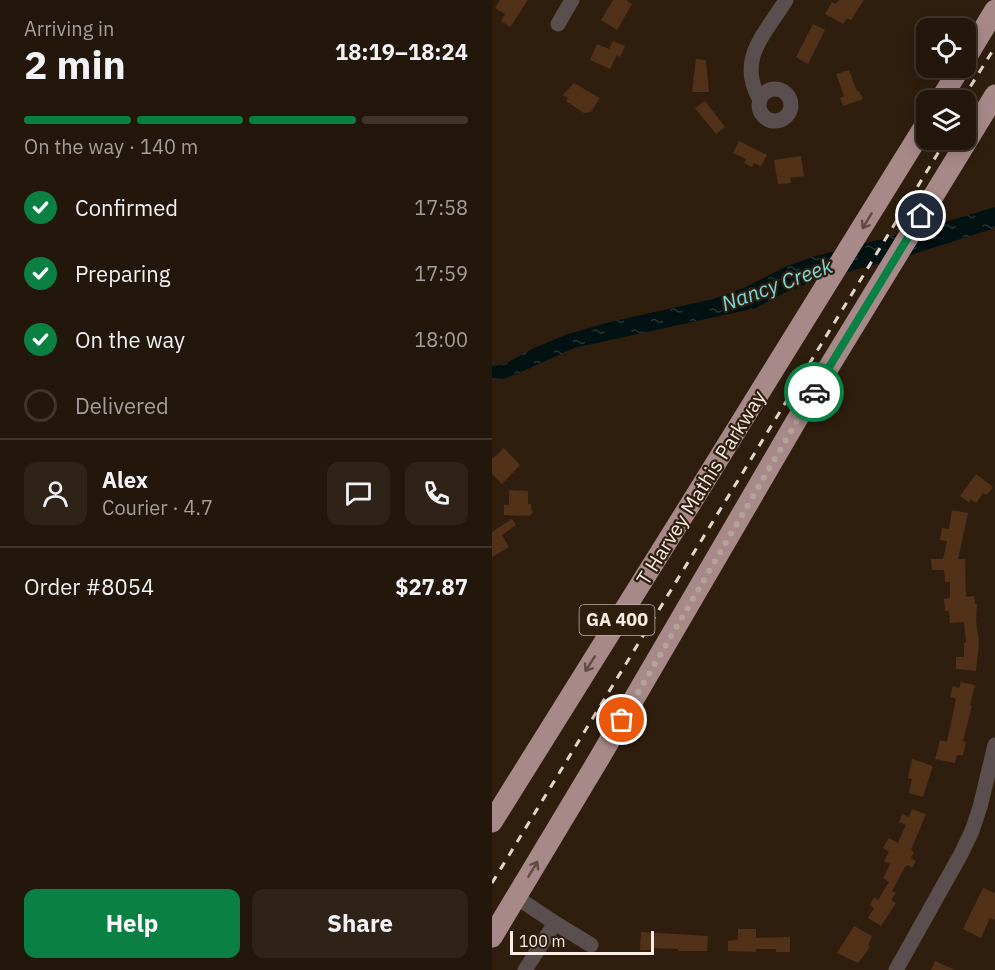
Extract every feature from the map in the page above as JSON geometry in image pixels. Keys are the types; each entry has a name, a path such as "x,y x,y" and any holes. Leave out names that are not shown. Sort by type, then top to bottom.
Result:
{"highway":[{"path":"976,41 995,10"},
{"name":"GA 400","path":"492,937 600,758 847,337 995,95"},
{"name":"T Harvey Mathis Parkway","path":"492,822 787,352 916,140"}],"street":[{"path":"558,24 572,0"},
{"path":"759,98 752,85 749,71 752,57 786,0"},
{"path":"896,970 972,831 995,745"},
{"path":"516,897 591,945"},
{"path":"525,970 555,923"}],"water":[{"name":"Nancy Creek","path":"995,207 995,228 914,254 814,281 756,308 574,348 503,379 492,378 492,366 505,364 536,347 568,334 610,322 713,299 746,287 785,267 812,257"}],"building":[{"path":"500,0 528,0 510,27 501,21 505,14 495,8"},
{"path":"613,0 626,0 632,4 617,30 601,20"},
{"path":"839,0 864,0 851,20 847,18 843,24 825,14 832,2 836,4"},
{"path":"813,24 825,30 808,64 796,57"},
{"path":"613,41 625,46 620,57 617,55 610,69 590,60 597,44 609,49"},
{"path":"696,59 706,60 709,92 692,92"},
{"path":"849,70 857,91 863,99 843,106 840,98 844,96 836,74"},
{"path":"574,83 600,98 591,112 584,113 566,101 568,98 563,95"},
{"path":"705,101 725,127 716,134 695,108"},
{"path":"739,141 767,155 761,166 754,163 752,167 744,163 746,159 733,153"},
{"path":"801,156 804,176 790,178 791,183 778,184 774,160"},
{"path":"504,448 520,465 502,484 492,474 492,459"},
{"path":"976,474 993,487 987,495 983,493 976,503 970,499 970,503 960,496"},
{"path":"509,490 528,491 528,504 531,504 533,512 529,516 504,515 504,505 509,505"},
{"path":"952,510 968,513 958,559 965,559 966,597 974,596 975,604 977,604 976,620 979,643 976,671 956,669 956,657 964,657 964,643 966,643 964,622 950,623 949,611 945,611 944,599 950,598 950,582 945,582 944,570 932,570 931,559 943,559 947,541 940,540 942,528 949,529"},
{"path":"512,519 516,525 502,535 509,547 492,557 492,532"},
{"path":"961,682 975,685 963,741 966,742 963,755 957,755 955,763 935,759 940,740 947,742 956,699 950,697 953,686 959,688"},
{"path":"912,759 933,766 923,797 909,793 912,779 908,778"},
{"path":"912,809 926,814 911,850 914,852 911,858 916,861 912,868 908,865 905,867 892,891 896,893 891,900 896,903 881,926 868,918 874,908 870,905 874,897 878,900 889,882 883,878 890,864 884,861 889,852 883,848 889,838 898,843 906,825 899,822 902,814 909,817"},
{"path":"983,888 995,893 995,920 990,918 981,938 963,929"},
{"path":"854,926 872,936 868,946 870,947 858,963 837,953"},
{"path":"738,929 756,929 756,938 790,937 790,952 776,952 776,949 756,949 756,952 728,951 728,941 738,940"},
{"path":"641,932 708,936 707,951 651,948 651,950 640,950"},
{"path":"935,961 955,970 931,970"}],"railway":[{"path":"968,90 995,47"},
{"path":"492,883 940,150"}],"way so far":[{"path":"622,720 814,392"}],"route":[{"path":"814,392 921,216"}]}
